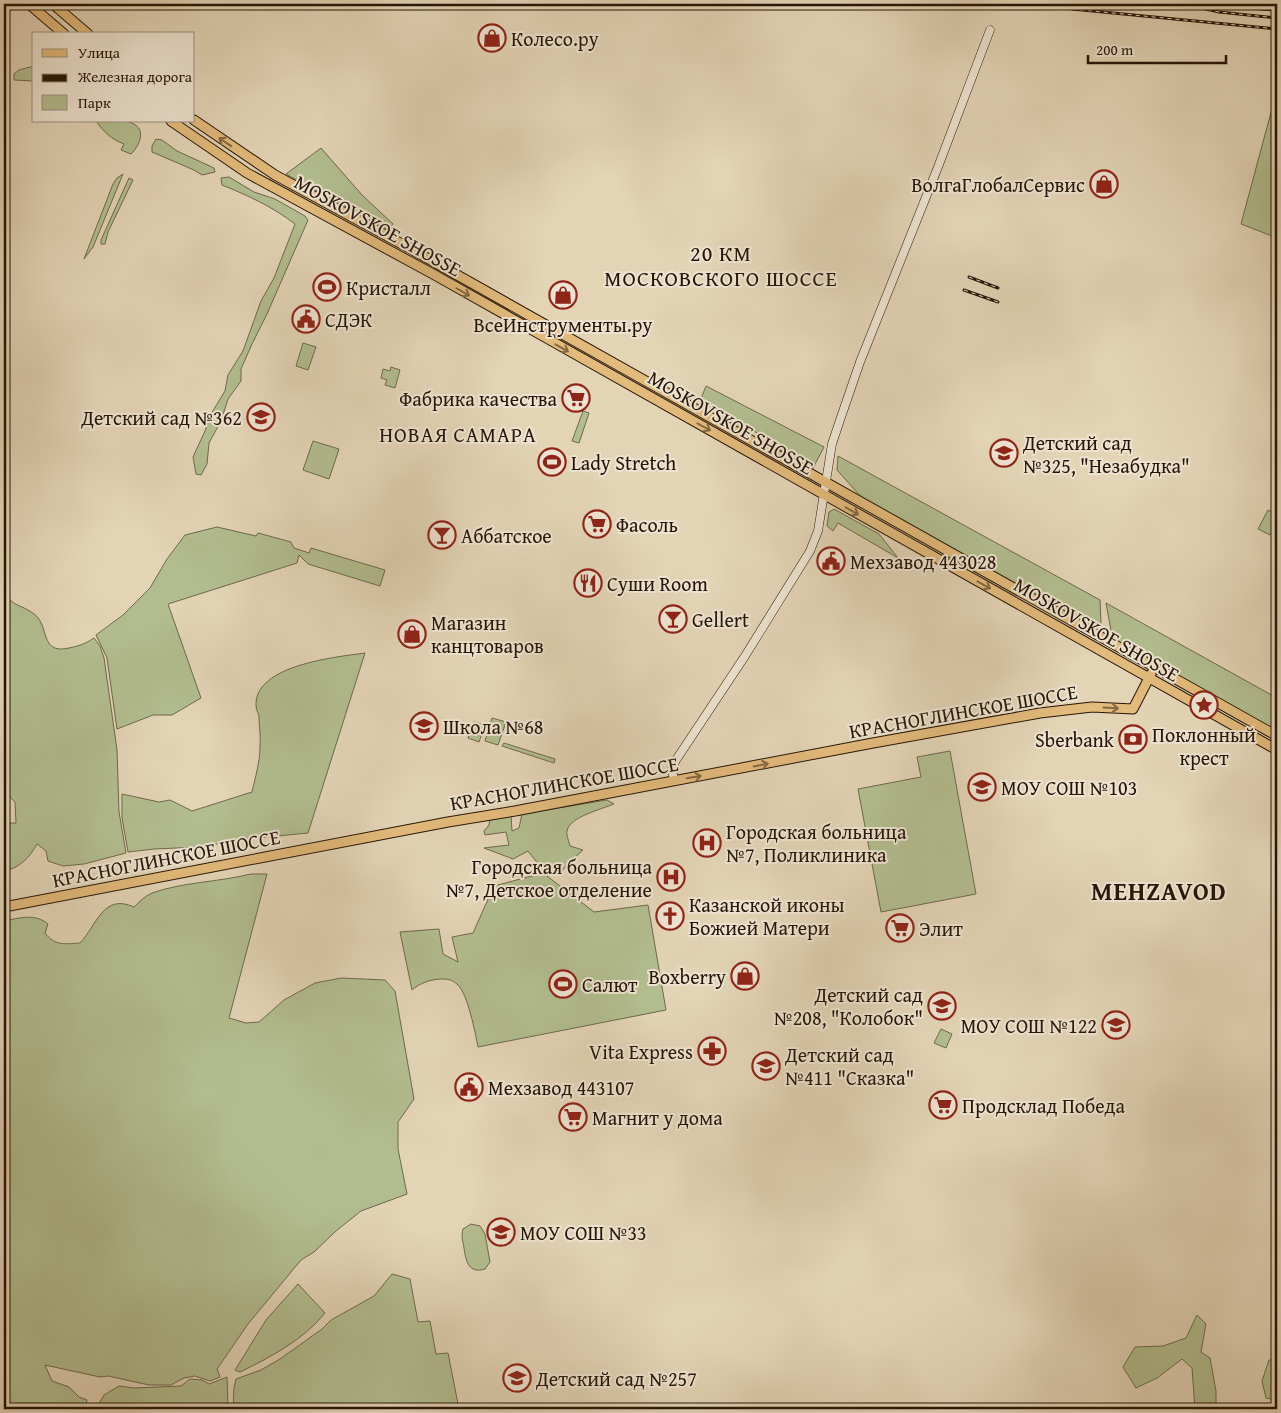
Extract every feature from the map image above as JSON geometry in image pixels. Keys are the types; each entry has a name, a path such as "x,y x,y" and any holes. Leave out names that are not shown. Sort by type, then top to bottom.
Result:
{"main road":[{"path":"29,4 62,32"},
{"path":"53,4 86,32"},
{"name":"MOSKOVSKOE SHOSSE","path":"195,121 275,175 411,249 1277,736"},
{"name":"MOSKOVSKOE SHOSSE","path":"172,122 247,173 433,274 1277,750"},
{"path":"247,173 254,162"},
{"path":"270,186 275,175"},
{"path":"1148,678 1154,667"},
{"name":"КРАСНОГЛИНСКОЕ ШОССЕ","path":"4,907 448,822 1066,709 1092,707 1133,709 1148,678"}],"street":[{"path":"674,781 672,769 676,760 745,656 810,552 818,531 832,444 860,362 938,168 990,30"}],"green space":[{"path":"32,67 32,81 14,80 14,74 19,70"},
{"path":"1277,90 1277,199 1272,236 1241,224"},
{"path":"97,122 129,122 135,124 138,128 140,141 131,154 121,150 124,144 115,140"},
{"path":"156,139 162,140 177,151 214,168 215,172 202,175 152,152 152,146"},
{"path":"321,148 362,195 393,224 389,230 286,174"},
{"path":"123,174 93,247 84,259 113,184"},
{"path":"229,177 254,192 275,199 305,216 308,220 241,369 241,381 228,399 221,421 209,443 207,464 201,475 196,474 193,457 211,414 225,391 228,375 243,351 261,301 274,278 295,224 260,202 222,185 221,178"},
{"path":"129,178 133,180 108,232 105,244 101,244 101,240"},
{"path":"303,343 316,347 308,370 296,366"},
{"path":"391,367 400,370 395,388 385,385 387,380 381,378 383,369 390,371"},
{"path":"706,386 824,447 812,470 790,458 780,450 781,446 746,427 744,429 732,425 701,407 700,401"},
{"path":"583,411 589,413 579,443 572,441"},
{"path":"313,441 339,449 329,479 303,470"},
{"path":"838,456 1100,600 1101,624 1105,639 872,509 837,470"},
{"path":"834,509 879,534 898,558 838,523 833,531 827,526 829,512"},
{"path":"1268,510 1277,515 1277,521 1270,535 1258,529"},
{"path":"217,527 256,536 258,533 291,542 294,548 309,553 311,548 385,570 380,586 308,564 299,555 297,563 168,604 201,698 172,715 153,715 117,729 107,658 96,635 123,615 150,588 167,559 185,535"},
{"path":"4,591 10,600 39,619 46,638 53,647 60,649 73,647 94,638 100,646 104,658 117,750 119,812 126,853 84,864 63,866 48,861 46,851 37,844 24,861 10,870 4,871 4,823 16,823 15,802 4,791"},
{"path":"1106,603 1277,698 1277,732 1117,645 1112,636"},
{"path":"365,653 308,833 246,839 199,847 128,852 122,818 122,794 159,802 170,800 192,811 252,792 260,753 259,716 256,705 259,691 282,672 318,661"},
{"path":"492,718 506,722 498,745 485,741"},
{"path":"474,722 485,725 479,742 468,738"},
{"path":"504,743 555,759 554,763 502,746"},
{"path":"950,751 976,894 881,912 858,789 921,777 917,757"},
{"path":"607,800 614,804 594,811 569,826 567,836 570,846 583,850 558,875 549,872 541,866 528,851 513,859 484,848 509,845 506,832 485,835 484,831 489,825 490,819 511,816 512,831 519,828 522,814"},
{"name":"Салют","path":"543,873 594,912 648,905 666,1010 478,1047 468,1005 462,990 456,983 447,979 436,979 421,984 412,990 400,932 439,929 443,954 458,962 452,937 473,933 494,886"},
{"path":"251,874 267,874 229,1018 246,1023 259,1022 284,1000 315,983 341,978 385,980 395,991 414,1099 398,1122 398,1149 407,1194 361,1211 314,1252 301,1260 248,1324 217,1369 220,1377 210,1381 195,1376 184,1378 171,1385 149,1385 45,1365 52,1381 69,1387 79,1397 87,1400 85,1409 4,1409 4,921 27,917 38,918 48,924 45,933 52,940 65,944 80,943 102,913 108,907 115,904 134,907 149,894 164,889"},
{"path":"941,1029 952,1034 946,1048 934,1043"},
{"path":"471,1224 480,1226 485,1234 490,1262 485,1269 475,1270 467,1262 462,1232 463,1229"},
{"path":"392,1274 410,1279 418,1322 430,1321 436,1354 448,1353 459,1409 233,1409 236,1379 261,1370 280,1359 322,1329 331,1320 374,1296"},
{"path":"298,1284 325,1313 307,1332 286,1347 240,1372 235,1370 266,1320"},
{"path":"1197,1315 1206,1324 1201,1352 1210,1358 1216,1391 1216,1409 1195,1409 1192,1368 1182,1359 1157,1378 1136,1388 1123,1367 1135,1347 1163,1346 1186,1338"},
{"path":"1269,1360 1277,1360 1277,1400 1266,1398 1262,1381"},
{"path":"227,1377 228,1409 96,1409 104,1395 119,1386 134,1388 181,1386 190,1379 202,1380 209,1384"}],"railway":[{"path":"1184,4 1219,12 1277,18"},
{"path":"1236,7 1277,10"},
{"path":"1072,9 1277,29"},
{"path":"969,277 998,288"},
{"path":"964,290 998,302"}],"place":[{"name":"Колесо.ру","path":"492,38"},
{"name":"ВолгаГлобалСервис","path":"1104,184"},
{"name":"Кристалл","path":"327,287"},
{"name":"ВсеИнструменты.ру","path":"563,295"},
{"name":"СДЭК","path":"306,319"},
{"name":"Фабрика качества","path":"576,398"},
{"name":"Детский сад №362","path":"261,417"},
{"name":"Детский сад №325, \"Незабудка\"","path":"1004,453"},
{"name":"Lady Stretch","path":"552,462"},
{"name":"Фасоль","path":"597,524"},
{"name":"Аббатское","path":"442,535"},
{"name":"Мехзавод 443028","path":"831,561"},
{"name":"Суши Room","path":"588,583"},
{"name":"Gellert","path":"673,619"},
{"name":"Магазин канцтоваров","path":"412,634"},
{"name":"Поклонный крест","path":"1204,705"},
{"name":"Школа №68","path":"424,726"},
{"name":"Sberbank","path":"1133,739"},
{"name":"МОУ СОШ №103","path":"982,787"},
{"name":"Городская больница №7, Поликлиника","path":"707,843"},
{"name":"Городская больница №7, Детское отделение","path":"671,877"},
{"name":"Казанской иконы Божией Матери","path":"670,916"},
{"name":"Элит","path":"900,928"},
{"name":"Boxberry","path":"745,976"},
{"name":"Салют","path":"563,984"},
{"name":"Детский сад №208, \"Колобок\"","path":"942,1006"},
{"name":"МОУ СОШ №122","path":"1116,1025"},
{"name":"Vita Express","path":"712,1051"},
{"name":"Детский сад №411 \"Сказка\"","path":"766,1066"},
{"name":"Мехзавод 443107","path":"469,1087"},
{"name":"Продсклад Победа","path":"943,1105"},
{"name":"Магнит у дома","path":"573,1117"},
{"name":"МОУ СОШ №33","path":"501,1232"},
{"name":"Детский сад №257","path":"517,1378"}],"district":[{"name":"20 КМ МОСКОВСКОГО ШОССЕ","path":"721,266"},
{"name":"НОВАЯ САМАРА","path":"458,434"},
{"name":"MEHZAVOD","path":"1159,891"}]}
